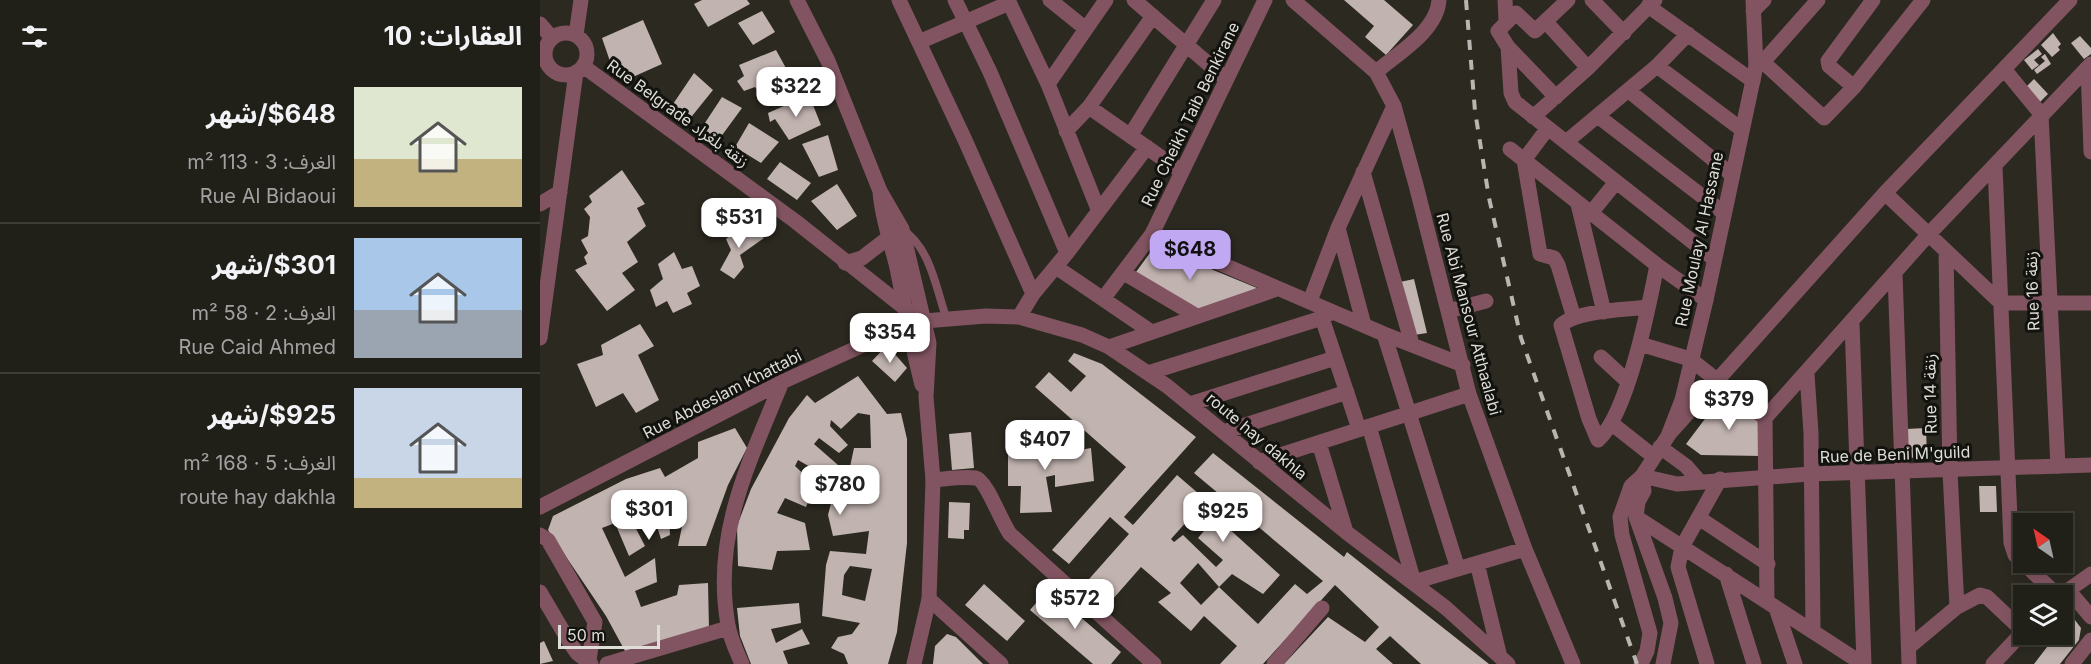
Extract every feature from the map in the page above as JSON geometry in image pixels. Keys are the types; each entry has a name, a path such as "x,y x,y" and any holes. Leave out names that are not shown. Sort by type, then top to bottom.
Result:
{"street":[{"path":"540,338 579,69 586,49 576,35 581,0"},
{"path":"797,0 828,61 880,191 902,229 928,343 926,397 933,480 928,599 914,664"},
{"path":"899,0 1033,294"},
{"path":"955,0 1067,253"},
{"path":"1050,0 1086,29"},
{"path":"1048,84 1106,0"},
{"path":"1134,0 1226,79"},
{"name":"Rue Cheikh Taib Benkirane","path":"1103,299 1152,234 1265,0"},
{"path":"1293,0 1376,72 1430,26 1438,10 1439,0"},
{"path":"1505,0 1502,25 1508,47 1512,98 1713,258"},
{"path":"1540,27 1568,0"},
{"path":"1592,0 1623,33"},
{"path":"1757,70 1818,0"},
{"path":"1854,87 1827,63 1873,0"},
{"path":"1660,446 1885,193 2070,0"},
{"path":"1130,136 1188,45 1211,1"},
{"path":"919,42 1008,2 1048,84 1098,209"},
{"path":"1533,117 1588,68 1652,3 1688,34 1757,70 1824,118 1854,87 1916,3"},
{"name":"Rue Moulay Al Hassane","path":"1641,664 1647,651 1650,633 1622,535 1620,517 1631,486 1642,476 1660,446 1682,400 1706,300 1741,129 1757,70 1757,4"},
{"path":"1502,25 1518,14 1540,27 1588,68"},
{"path":"1066,132 1089,107 1153,16"},
{"path":"540,24 552,38"},
{"path":"576,35 562,33 552,38 545,50 543,65 559,74 579,69"},
{"path":"1566,142 1629,91 1688,34"},
{"path":"1508,47 1556,98"},
{"path":"1657,66 1741,129"},
{"path":"1795,664 1772,605 1764,477 1765,418 1807,374 1928,235 1995,167 2041,114 2090,66"},
{"path":"2090,66 2091,152"},
{"name":"Rue Belgrade زنقة بلغراد","path":"579,69 795,221 844,262 924,321"},
{"path":"2004,69 2041,114"},
{"name":"Rue Abi Mansour Atthaalabi","path":"1376,72 1394,106 1469,394 1525,549 1573,664"},
{"path":"1629,91 1731,174"},
{"path":"1310,301 1338,228 1394,106"},
{"path":"1089,107 1182,172"},
{"name":"Rue 16 زنقة","path":"2041,114 2058,466"},
{"path":"1599,117 1724,213"},
{"path":"1548,128 1524,160 1540,254 1554,258 1558,265 1589,419 1598,440 1611,423 1640,344 1657,265"},
{"path":"1018,317 1033,294 1147,147"},
{"path":"1510,149 1657,265 1706,300"},
{"path":"1995,167 2006,468 2011,543 2015,555 2048,585"},
{"path":"1363,172 1412,344"},
{"path":"1591,213 1616,182"},
{"path":"880,191 882,215 926,397"},
{"path":"540,204 560,192"},
{"path":"1885,193 2001,303 2091,303"},
{"path":"1578,204 1604,312"},
{"path":"1338,228 1364,325"},
{"path":"1152,234 1277,289 1310,301 1327,315 1364,325 1463,365"},
{"path":"844,262 862,258 888,238"},
{"name":"Rue 14 زنقة","path":"1946,251 1950,472 1958,607"},
{"path":"1056,267 1150,331"},
{"path":"1124,273 1195,315"},
{"path":"1895,274 1909,664"},
{"path":"1109,347 1195,315 1277,289"},
{"path":"1448,311 1486,301"},
{"path":"1568,321 1604,312 1648,308"},
{"path":"1327,315 1335,358 1347,392 1364,427 1414,582 1525,549"},
{"path":"1148,373 1327,315"},
{"name":"route hay dakhla","path":"924,321 986,316 1018,317 1082,335 1109,347 1190,404 1346,532 1414,582 1504,661"},
{"name":"Rue Abdeslam Khattabi","path":"540,507 782,382 907,325 924,321"},
{"path":"1852,323 1864,664"},
{"path":"1384,334 1458,569"},
{"path":"1640,344 1690,359 1765,418"},
{"path":"1601,357 1627,381"},
{"path":"1190,404 1335,358"},
{"path":"1807,374 1813,630"},
{"path":"742,664 728,628 724,590 726,545 737,490 782,382"},
{"path":"1224,432 1347,392"},
{"path":"1259,462 1469,394"},
{"path":"1611,423 1660,446 1686,466 1700,482"},
{"path":"1319,443 1346,532"},
{"name":"Rue de Beni M'guild","path":"1642,476 1677,484 1810,474 1950,472 2091,465"},
{"path":"1642,476 1644,491 1638,502 1636,517 1665,598 1671,623 1663,664"},
{"path":"933,480 977,478 984,482 1010,534 1137,658 1154,664"},
{"path":"1707,664 1678,567 1682,547 1720,479"},
{"path":"1636,517 1864,664"},
{"path":"1699,518 1768,564"},
{"path":"540,535 548,540 596,622 590,662 577,653 570,644 540,592"},
{"path":"1477,563 1504,661"},
{"path":"1726,574 1754,664"},
{"path":"2073,587 2091,574"},
{"path":"1909,647 1958,607 1980,594 1987,597 2013,622"},
{"path":"2073,598 2091,617"},
{"path":"928,599 1001,664"},
{"path":"1274,664 1322,608"},
{"path":"607,664 728,628"},
{"path":"2072,664 2091,640"},
{"path":"1993,664 2013,642"}],"lane":[{"path":"902,229 913,236 923,250 946,320"}],"building":[{"path":"702,0 747,0 750,4 708,27 694,4"},
{"path":"1344,0 1384,0 1413,25 1386,55 1365,37 1374,26"},
{"path":"762,11 775,32 753,45 738,23"},
{"path":"643,20 662,64 626,80 618,66 613,70 602,38"},
{"path":"2053,33 2061,44 2058,47 2060,50 2052,57 2041,45"},
{"path":"2080,36 2091,48 2091,54 2084,59 2071,43"},
{"path":"2038,49 2042,54 2034,60 2039,65 2032,70 2024,60"},
{"path":"776,50 798,90 768,103 755,87 744,91 737,81 744,76 739,65"},
{"path":"2045,54 2051,64 2037,74 2034,70 2045,61 2041,57"},
{"path":"694,73 713,90 688,121 671,107"},
{"path":"2034,79 2048,94 2040,102 2026,87"},
{"path":"809,95 821,125 789,140 775,119 770,122 768,113"},
{"path":"722,97 742,108 720,138 699,132"},
{"path":"749,123 779,142 761,163 735,147"},
{"path":"828,135 838,170 819,177 802,144"},
{"path":"780,162 811,183 797,200 767,179"},
{"path":"622,170 645,204 637,208 646,226 627,242 638,262 622,273 635,290 607,311 575,270 587,264 584,257 588,253 581,240 588,236 590,217 584,209 592,202 589,196"},
{"path":"837,184 857,216 837,230 811,201"},
{"path":"744,224 764,238 740,255 744,267 734,279 720,270 731,250 726,239"},
{"path":"1155,246 1257,288 1195,315 1136,272"},
{"path":"674,252 682,269 692,266 700,286 687,293 692,304 673,313 667,301 656,307 650,290 663,279 658,264"},
{"path":"1414,279 1427,333 1414,335 1400,282"},
{"path":"640,324 654,346 638,355 659,400 636,413 623,393 596,407 577,364 603,355 601,345"},
{"path":"887,345 907,368 895,382 872,361"},
{"path":"1074,353 1102,364 1196,437 1124,517 1133,525 1177,475 1206,500 1171,539 1174,542 1183,535 1216,567 1223,560 1198,538 1216,517 1280,575 1263,594 1232,574 1219,587 1258,624 1295,584 1307,594 1323,581 1194,473 1213,453 1344,557 1347,552 1489,664 1421,664 1390,636 1376,649 1393,664 1284,664 1328,617 1365,642 1379,627 1335,585 1263,664 1220,664 1237,646 1204,616 1191,631 1158,602 1171,593 1141,567 1105,608 1082,587 1129,534 1110,517 1069,564 1052,550 1126,467 1035,387 1049,372 1071,392 1086,376 1068,361","holes":["1198,563 1219,587 1201,605 1180,583"]},
{"path":"858,376 887,414 901,413 907,439 907,543 897,632 888,664 848,664 844,654 831,648 838,637 852,634 860,623 822,616 826,565 830,551 866,554 869,531 833,536 828,515 838,476 848,476 854,448 871,448 870,415 858,413 841,429 831,420 830,426 848,445 839,453 819,438 814,444 838,465 826,476 798,460 795,466 815,485 806,507 785,498 777,513 805,523 810,550 777,551 772,570 738,566 737,526 751,489 789,418 807,395 815,403","holes":["868,471 871,500 841,500 848,476","850,566 872,569 865,601 842,595 844,575"]},
{"path":"1726,391 1762,418 1762,456 1701,455 1686,444"},
{"path":"735,428 747,448 728,485 706,546 678,546 685,512 678,505 669,515 670,535 661,539 653,514 632,521 645,546 629,556 615,523 602,528 625,577 655,558 657,582 635,591 641,607 677,595 679,585 708,583 709,629 625,651 606,616 548,530 553,516 626,479 660,468 665,477 698,458 698,442"},
{"path":"1926,428 1927,457 1907,458 1906,429"},
{"path":"971,432 974,468 952,470 949,434"},
{"path":"1047,434 1046,456 1091,448 1094,481 1055,487 1055,475 1046,477 1052,512 1020,513 1021,486 1008,486 1008,451 1016,451 1019,435"},
{"path":"1979,486 1996,486 1997,512 1980,512"},
{"path":"949,502 970,503 969,530 964,530 964,539 948,538"},
{"path":"984,584 1025,621 1007,641 965,605"},
{"path":"1048,589 1121,652 1111,664 1093,664 1030,610"},
{"path":"799,603 801,623 771,629 776,643 802,629 810,644 783,651 788,664 751,664 740,636 737,608"},
{"path":"2073,617 2081,628 2079,640 2060,664 2034,664 2049,645 2073,645"},
{"path":"947,634 956,637 983,664 933,664 935,646"},
{"path":"544,641 553,661 540,664 540,643"}],"railway":[{"path":"1466,0 1475,111 1489,198 1521,338 1637,664"}]}
